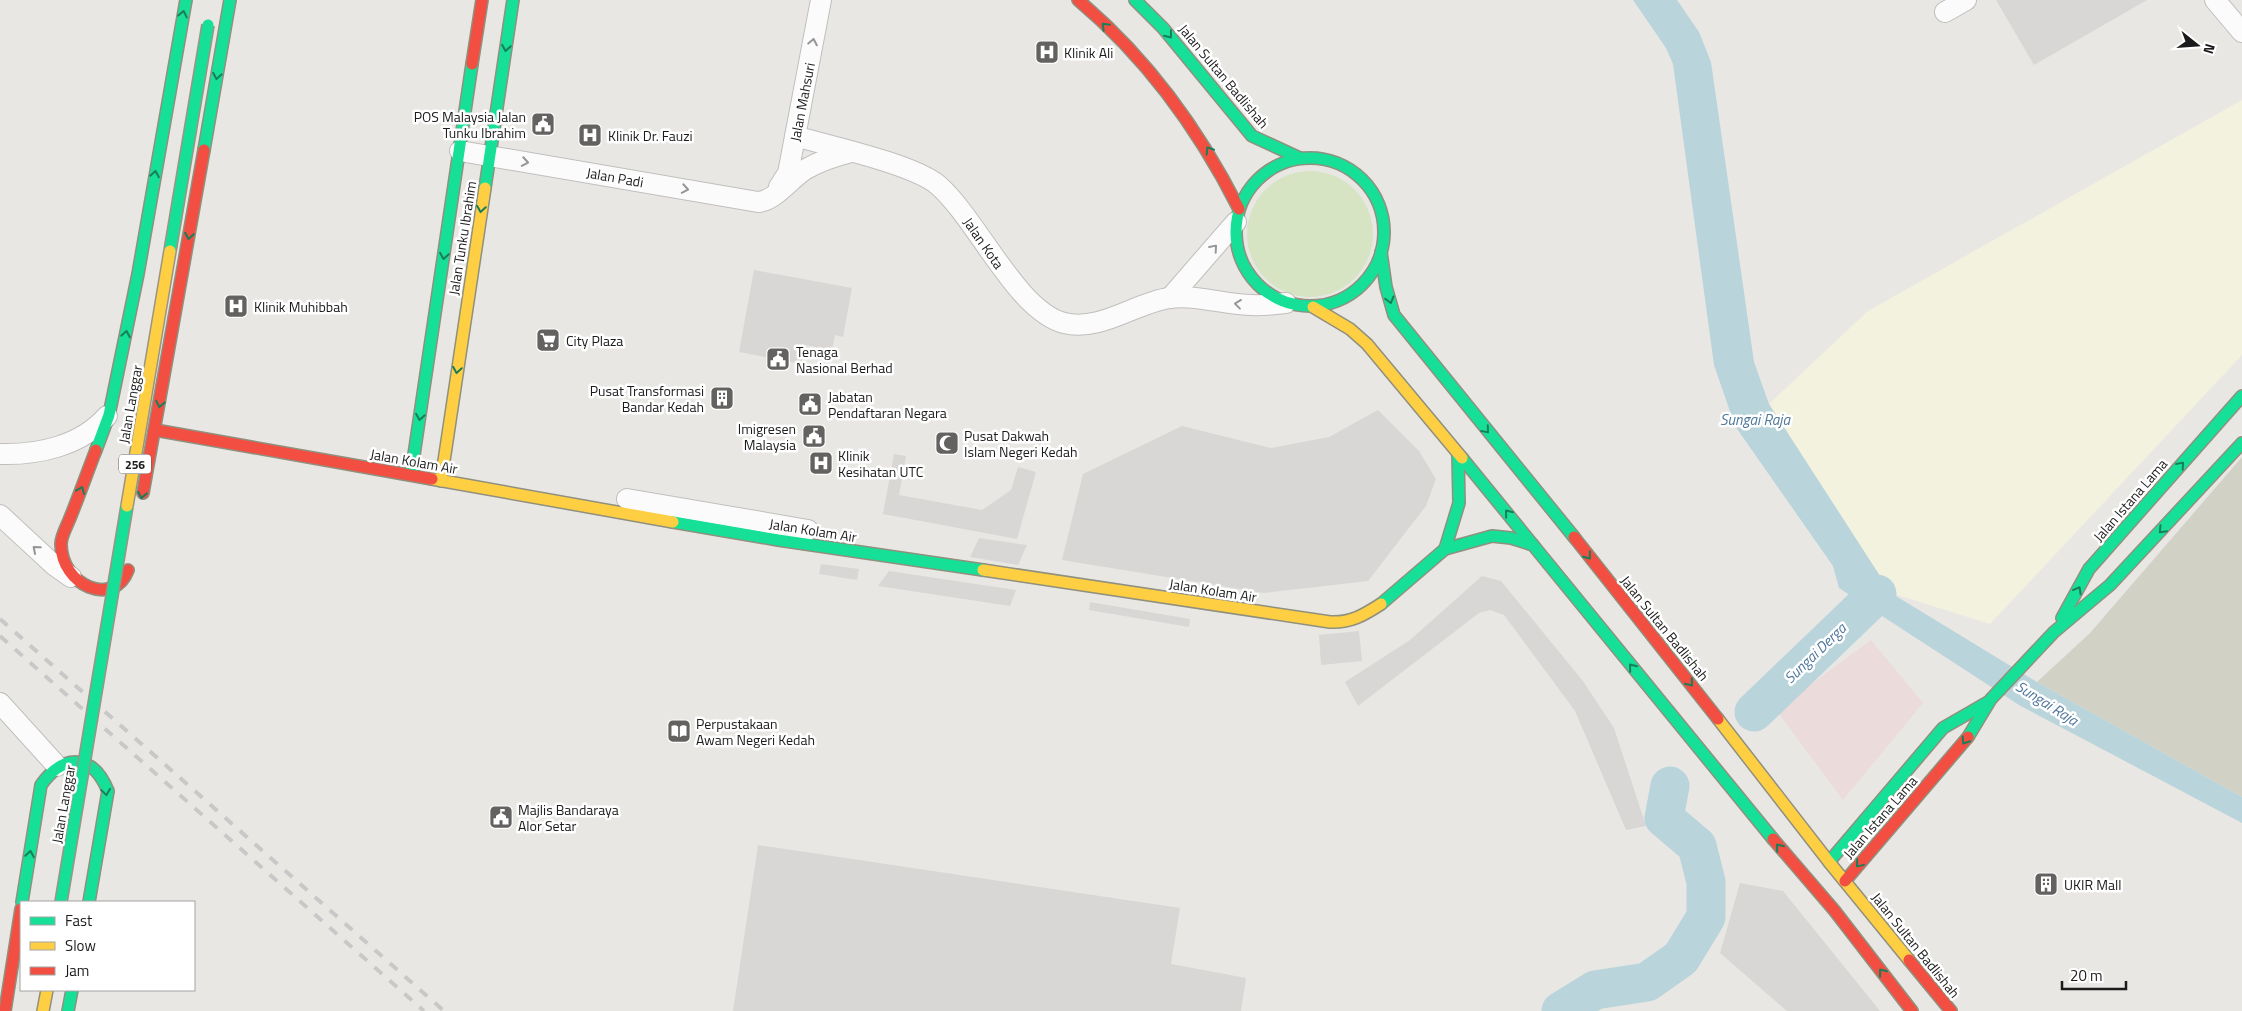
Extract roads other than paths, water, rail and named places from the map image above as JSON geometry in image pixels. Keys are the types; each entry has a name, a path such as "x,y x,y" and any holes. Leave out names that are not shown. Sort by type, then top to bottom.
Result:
{"main road":[{"path":"130,559 124,578 111,587 94,589 86,587 75,579 64,565 61,542 109,415 138,274 186,0"},
{"path":"141,504 230,0"},
{"name":"Jalan Tunku Ibrahim","path":"411,476 482,0"},
{"name":"Jalan Tunku Ibrahim","path":"440,481 513,0"},
{"path":"1078,0 1133,53 1173,98 1219,166 1238,216"},
{"name":"Jalan Sultan Badlishah","path":"1135,0 1163,28 1252,136 1300,158"},
{"name":"Jalan Langgar","path":"61,901 209,21"},
{"path":"1300,158 1335,162 1359,176 1376,198 1384,225 1381,252 1367,280 1356,291 1328,304 1313,306 1286,303 1264,291 1246,272 1237,248 1238,216 1247,191 1258,178 1277,165 1300,158"},
{"name":"Jalan Sultan Badlishah","path":"1381,252 1386,287 1394,315 1422,352 1512,460 1689,682 1829,862 1950,1011"},
{"path":"1313,306 1350,329 1366,344 1790,860 1834,910 1912,1011"},
{"name":"Jalan Istana Lama","path":"2054,632 2089,569 2242,396"},
{"name":"Jalan Kolam Air","path":"155,430 778,540 1330,622 1346,623 1365,615 1382,603 1445,549 1492,536 1510,538 1533,545"},
{"name":"Jalan Istana Lama","path":"1845,881 1962,746 1991,700 2054,632 2110,585 2242,443"},
{"name":"Jalan Kolam Air","path":"1445,549 1456,522 1461,489 1458,454"},
{"name":"Jalan Istana Lama","path":"1829,862 1943,728 1991,700"},
{"path":"22,901 41,784 47,774 57,766 73,761 89,765 102,776 108,791 89,901"},
{"path":"5,1011 20,915"},
{"path":"43,1011 47,991"},
{"path":"68,1011 72,991"}],"street":[{"name":"Jalan Mahsuri","path":"769,198 788,172 821,0"},
{"path":"1946,12 1966,0"},
{"path":"2215,0 2242,32"},
{"name":"Jalan Kota","path":"795,136 916,173 937,184 975,227 1004,270 1041,313 1063,323 1090,324 1170,298 1252,305 1286,303"},
{"name":"Jalan Padi","path":"460,151 758,202 769,198"},
{"path":"769,198 805,170 819,162 851,152"},
{"path":"1170,298 1238,216"},
{"path":"0,454 21,454 60,446 97,428 109,415"},
{"path":"627,499 808,530"},
{"path":"0,515 54,565 75,579"},
{"path":"0,703 57,766"}],"water":[{"name":"Sungai Raja","path":"1633,0 1677,0 1699,32 1711,62 1754,362 1769,404 1891,593 2037,682 2242,797 2242,823 2019,705 1839,588 1833,566 1735,426 1714,365 1673,64 1666,48"}],"waterway":[{"name":"Sungai Derga","path":"1754,712 1877,594"},
{"name":"Sungai Derga","path":"1561,1011 1595,990 1647,982 1681,958 1706,917 1706,882 1697,846 1664,818 1670,786"}],"railway":[{"path":"0,619 444,1011"},
{"path":"0,636 424,1011"}],"place":[{"name":"Klinik Ali","path":"1047,52"},
{"name":"POS Malaysia Jalan Tunku Ibrahim","path":"543,124"},
{"name":"Klinik Dr. Fauzi","path":"590,135"},
{"name":"Klinik Muhibbah","path":"236,306"},
{"name":"City Plaza","path":"548,340"},
{"name":"Tenaga Nasional Berhad","path":"778,359"},
{"name":"Pusat Transformasi Bandar Kedah","path":"722,398"},
{"name":"Jabatan Pendaftaran Negara","path":"810,404"},
{"name":"Imigresen Malaysia","path":"814,436"},
{"name":"Pusat Dakwah Islam Negeri Kedah","path":"947,443"},
{"name":"Klinik Kesihatan UTC","path":"821,463"},
{"name":"Perpustakaan Awam Negeri Kedah","path":"679,731"},
{"name":"Majlis Bandaraya Alor Setar","path":"501,817"},
{"name":"UKIR Mall","path":"2046,884"}]}
